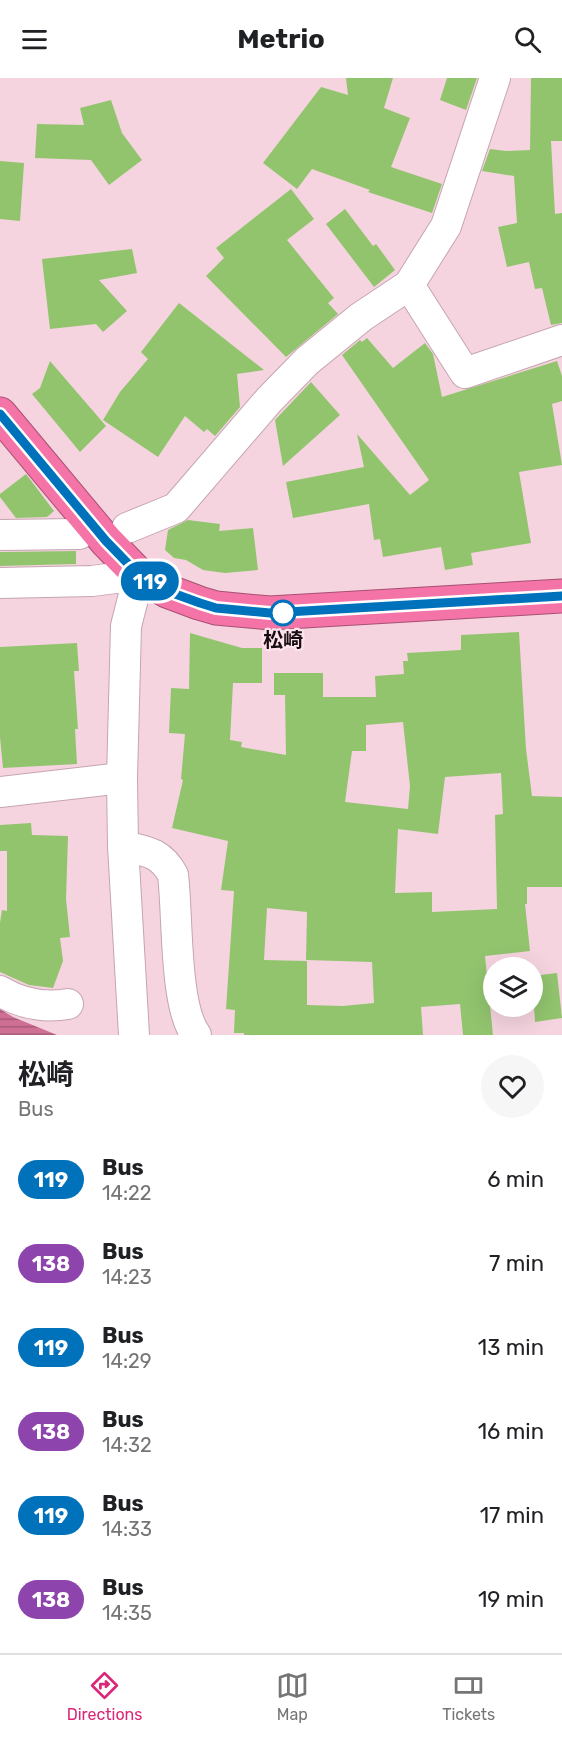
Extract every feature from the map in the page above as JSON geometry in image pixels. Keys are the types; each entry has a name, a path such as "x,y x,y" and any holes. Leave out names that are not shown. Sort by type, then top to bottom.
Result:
{"highway":[{"path":"0,414 106,541 139,575 167,591 216,608 270,613 562,596"}],"street":[{"path":"127,528 176,508 262,408 308,361 361,317 409,285 446,226 495,78"},
{"path":"409,285 465,373 562,340"},
{"path":"0,535 79,534"},
{"path":"0,583 92,582 139,575 126,626 122,778 123,846 134,1035"},
{"path":"0,792 122,778"},
{"path":"123,846 155,853 173,875 181,988 188,1020 196,1035"},
{"path":"0,991 31,1003 54,1006 68,1004"}],"shaded area":[{"path":"0,1009 13,1017 57,1035 0,1035"}],"building":[{"path":"346,78 393,78 384,108 410,118 391,167 442,184 432,213 368,192 370,190 312,169 297,189 263,163 321,87 348,95"},
{"path":"447,78 477,78 466,110 440,100"},
{"path":"531,78 562,78 562,141 551,141 555,214 562,213 562,323 551,325 542,288 535,289 529,262 507,267 498,227 517,223 514,176 482,171 490,149 530,150"},
{"path":"111,100 122,133 142,160 109,185 91,160 35,158 37,124 84,125 80,108"},
{"path":"0,161 24,163 20,221 0,219"},
{"path":"291,189 314,219 287,240 334,298 328,303 338,314 286,357 206,276 224,258 216,248"},
{"path":"345,209 373,246 376,244 395,270 374,287 326,224"},
{"path":"132,249 137,273 99,280 127,311 103,332 96,324 50,329 42,259"},
{"path":"179,303 264,370 237,374 240,407 215,436 207,429 204,432 185,416 158,457 103,420 120,392 148,359 141,352"},
{"path":"367,338 393,368 425,343 433,354 442,397 557,361 562,376 562,401 552,404 562,465 519,472 531,543 471,553 473,565 445,570 441,547 383,557 380,539 374,540 369,504 293,518 286,482 364,467 357,434 410,495 429,480 342,355 360,340 362,342"},
{"path":"50,361 106,426 80,452 32,394 40,388"},
{"path":"311,382 340,415 283,466 275,420"},
{"path":"26,474 54,511 47,517 16,518 0,497 0,494"},
{"path":"188,520 220,524 219,531 253,528 258,570 225,573 203,570 186,560 174,558 165,550 168,530"},
{"path":"76,551 76,564 0,566 0,552"},
{"path":"519,632 526,749 532,796 562,797 562,887 527,887 527,904 525,904 530,951 483,957 483,1017 491,1017 493,1035 463,1035 460,1004 421,1007 423,1035 244,1035 244,1033 234,1033 235,1010 226,1009 234,891 221,890 228,841 172,828 183,780 181,779 185,734 169,733 171,688 189,689 190,633 242,648 262,648 262,683 233,683 230,740 242,742 241,747 286,755 285,695 274,695 274,673 323,673 323,697 376,697 375,676 404,674 403,661 408,661 407,653 461,650 461,635","holes":["403,722 410,786 408,809 345,802 352,751 366,751 366,725","501,773 503,814 495,815 497,909 432,912 432,892 395,893 398,829 438,834 445,777","267,908 307,912 306,960 372,962 374,1003 343,1006 307,1005 307,961 264,960"]},
{"path":"77,643 79,671 74,671 78,729 75,729 77,764 3,768 0,737 0,647"},
{"path":"31,823 32,835 68,836 66,899 70,937 60,938 63,961 53,988 29,985 0,972 0,923 2,910 7,911 7,851 0,851 0,825"},
{"path":"557,973 562,1018 535,1022 535,1017 543,1017 543,975"}],"bus line":[{"name":"119","path":"0,414 106,541 139,575 167,591 200,603 216,608 270,613 562,596"}],"place":[{"name":"松崎","path":"283,613"}]}
